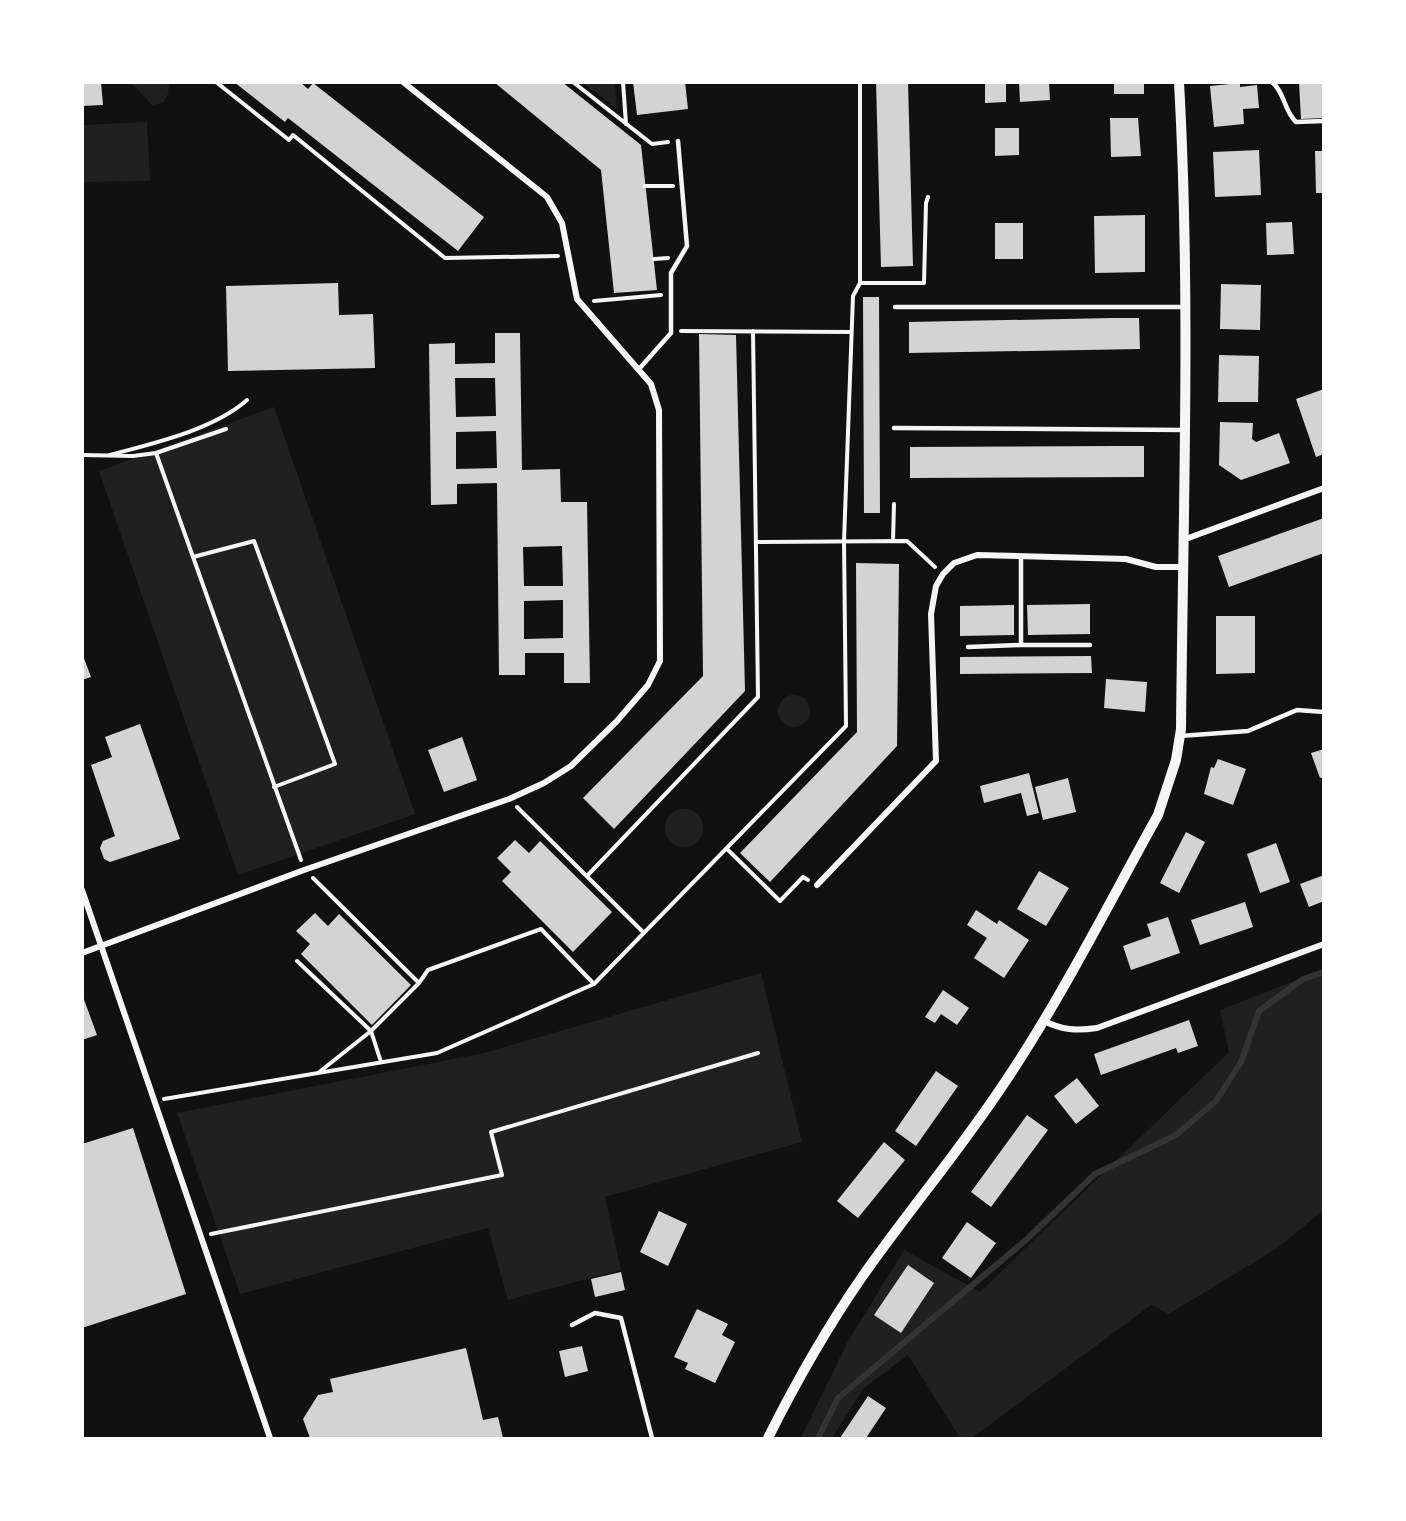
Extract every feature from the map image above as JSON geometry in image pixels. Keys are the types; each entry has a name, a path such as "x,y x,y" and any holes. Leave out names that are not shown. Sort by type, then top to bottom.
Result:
{"street":[{"path":"82,952 304,870 509,799 544,783 571,766 617,721 648,685 660,661 659,410 651,384 598,327 580,302 575,290 562,223 547,197 403,82"},
{"path":"768,1438 832,1321 896,1230 967,1138 1044,1021 1158,814 1168,789 1180,736 1186,308 1185,202 1179,83"},
{"path":"1183,540 1323,488"},
{"path":"817,885 936,761 931,614 936,586 943,574 954,563 977,555 1126,559 1156,567 1182,567"},
{"path":"82,890 270,1438"},
{"path":"1044,1021 1060,1029 1078,1031 1097,1028 1323,944"}],"lane":[{"path":"1179,83 1184,82"},
{"path":"1272,82 1281,92 1288,113 1296,122 1323,121"},
{"path":"639,369 671,333 670,273 687,246 678,141"},
{"path":"895,307 1186,308"},
{"path":"894,428 1184,430"},
{"path":"1021,556 1021,645"},
{"path":"968,647 1090,645"},
{"path":"1180,736 1248,731 1297,710 1323,712"},
{"path":"572,1325 595,1313 621,1318 652,1438"}],"path":[{"path":"216,82 289,140 293,135 446,258 568,255"},
{"path":"573,82 652,144 678,141"},
{"path":"623,82 626,124"},
{"path":"155,1101 437,1053 594,984 846,726 844,541 853,296 860,283 860,82"},
{"path":"645,186 682,186"},
{"path":"860,283 924,283 928,197"},
{"path":"580,302 670,294"},
{"path":"587,876 758,697 753,331"},
{"path":"671,333 851,332"},
{"path":"110,455 155,443 231,414 247,400"},
{"path":"82,455 133,456 156,453 226,429"},
{"path":"156,453 304,870 419,983"},
{"path":"893,541 894,504"},
{"path":"193,557 254,541 335,764 274,787"},
{"path":"756,542 907,541 943,574"},
{"path":"509,799 644,933"},
{"path":"727,849 780,901 803,877 817,885"},
{"path":"318,1073 371,1031 419,983 428,970 541,929 594,984"},
{"path":"297,961 371,1031 376,1040 381,1062"},
{"path":"201,1236 502,1175 491,1132 758,1053"}],"shaded area":[{"path":"132,83 169,83 168,94 163,103 152,105"},
{"path":"583,83 615,83 617,109"},
{"path":"147,122 150,181 83,182 83,125"},
{"path":"274,407 415,814 238,875 99,471"},
{"path":"794,695 805,700 810,711 805,722 794,727 783,722 778,711 783,700"},
{"path":"684,809 697,815 703,828 697,841 684,847 671,841 665,828 671,815"},
{"path":"1323,970 1323,1210 1279,1247 1169,1314 1151,1305 972,1438 960,1438 908,1355 864,1388 832,1438 801,1438 847,1343 904,1250 980,1292 1229,1052 1220,1010"},
{"path":"761,973 802,1142 605,1197 621,1270 508,1300 488,1228 240,1294 177,1113 484,1053"}],"building":[{"path":"82,82 101,82 103,105 82,106"},
{"path":"234,82 300,82 308,89 313,83 484,217 458,251 288,118 285,122"},
{"path":"494,82 562,82 641,145 657,290 614,293 601,170"},
{"path":"633,82 685,82 688,109 637,115"},
{"path":"876,82 908,82 913,266 881,267"},
{"path":"985,82 1006,82 1006,102 985,103"},
{"path":"1019,82 1049,82 1050,100 1020,102"},
{"path":"1114,82 1144,82 1144,94 1114,94"},
{"path":"1299,82 1324,82 1324,118 1301,119"},
{"path":"1240,83 1240,87 1257,85 1259,108 1243,109 1244,124 1214,127 1210,86"},
{"path":"1110,118 1138,118 1141,156 1111,157"},
{"path":"995,128 1019,128 1019,155 995,156"},
{"path":"1259,150 1261,195 1215,197 1213,152"},
{"path":"1315,151 1324,151 1324,193 1316,193"},
{"path":"1145,215 1145,272 1095,273 1094,216"},
{"path":"1292,222 1294,254 1267,255 1266,223"},
{"path":"995,223 1023,223 1023,259 995,259"},
{"path":"338,283 339,315 373,314 375,368 228,371 226,286"},
{"path":"1221,284 1261,285 1260,330 1220,329"},
{"path":"863,297 879,297 880,513 864,513"},
{"path":"1139,318 1140,349 909,353 909,322"},
{"path":"495,333 520,333 522,470 560,469 561,502 587,502 590,683 564,683 564,653 525,653 525,675 499,675 497,483 457,484 457,504 431,505 429,344 455,343 455,364 495,363","holes":["455,378 495,378 496,416 456,417","496,431 497,468 456,469 456,432","562,546 563,586 524,586 523,547","563,600 563,638 524,639 524,601"]},
{"path":"699,334 736,335 745,691 614,829 583,798 703,676"},
{"path":"1219,355 1259,356 1258,402 1218,402"},
{"path":"1324,389 1324,454 1316,457 1296,399"},
{"path":"1220,422 1253,423 1252,439 1256,442 1279,433 1290,463 1241,480 1219,465"},
{"path":"1144,446 1144,477 910,478 910,447"},
{"path":"1324,518 1324,553 1229,587 1218,556"},
{"path":"856,563 899,564 897,746 770,882 740,853 857,732"},
{"path":"1090,604 1090,634 1028,635 1027,605"},
{"path":"1014,605 1014,635 960,636 960,606"},
{"path":"1216,616 1255,616 1255,673 1216,674"},
{"path":"82,653 91,677 82,680"},
{"path":"1091,656 1092,673 960,674 960,657"},
{"path":"1106,679 1147,682 1145,712 1104,708"},
{"path":"140,724 180,839 110,862 104,859 100,848 103,841 115,836 91,765 112,757 105,737"},
{"path":"462,737 477,780 444,792 428,750"},
{"path":"1324,749 1324,777 1320,778 1311,753"},
{"path":"1218,759 1246,769 1233,805 1204,794 1211,767 1214,768"},
{"path":"1029,773 1039,813 1027,816 1021,793 984,803 980,786"},
{"path":"1068,778 1076,812 1043,820 1035,787"},
{"path":"1186,832 1205,842 1179,893 1160,883"},
{"path":"515,840 529,853 540,841 612,912 573,952 502,881 511,872 497,858"},
{"path":"1276,843 1290,882 1260,893 1247,854"},
{"path":"1039,871 1069,888 1046,926 1017,909"},
{"path":"1324,875 1324,901 1309,907 1300,884"},
{"path":"1245,902 1253,927 1200,945 1191,920"},
{"path":"976,910 997,924 999,920 1029,940 1004,978 974,958 987,938 967,925"},
{"path":"315,913 328,926 339,914 411,985 372,1025 301,954 310,944 296,931"},
{"path":"1168,917 1180,953 1131,970 1123,946 1151,936 1147,924"},
{"path":"943,990 969,1008 957,1025 941,1014 935,1023 925,1017"},
{"path":"82,994 97,1035 82,1040"},
{"path":"1189,1020 1198,1046 1178,1053 1176,1048 1101,1075 1094,1054"},
{"path":"936,1071 958,1086 916,1146 895,1131"},
{"path":"1077,1078 1099,1106 1076,1124 1054,1096"},
{"path":"1027,1115 1048,1130 991,1207 971,1192"},
{"path":"133,1128 186,1294 82,1328 82,1144"},
{"path":"884,1142 905,1160 858,1218 837,1201"},
{"path":"659,1211 687,1224 668,1266 640,1252"},
{"path":"967,1222 996,1243 971,1278 942,1258"},
{"path":"908,1265 934,1283 901,1333 874,1315"},
{"path":"621,1272 625,1290 595,1297 591,1279"},
{"path":"697,1309 728,1324 722,1335 735,1342 715,1383 685,1369 688,1363 674,1357"},
{"path":"582,1346 588,1371 565,1377 559,1351"},
{"path":"466,1348 483,1420 498,1417 503,1438 310,1438 303,1419 318,1395 333,1392 330,1379"},
{"path":"868,1396 886,1408 866,1438 840,1438"}],"waterway":[{"path":"818,1438 838,1398 1026,1240 1095,1174 1176,1135 1216,1101 1241,1062 1259,1011 1303,979 1324,972"}]}
